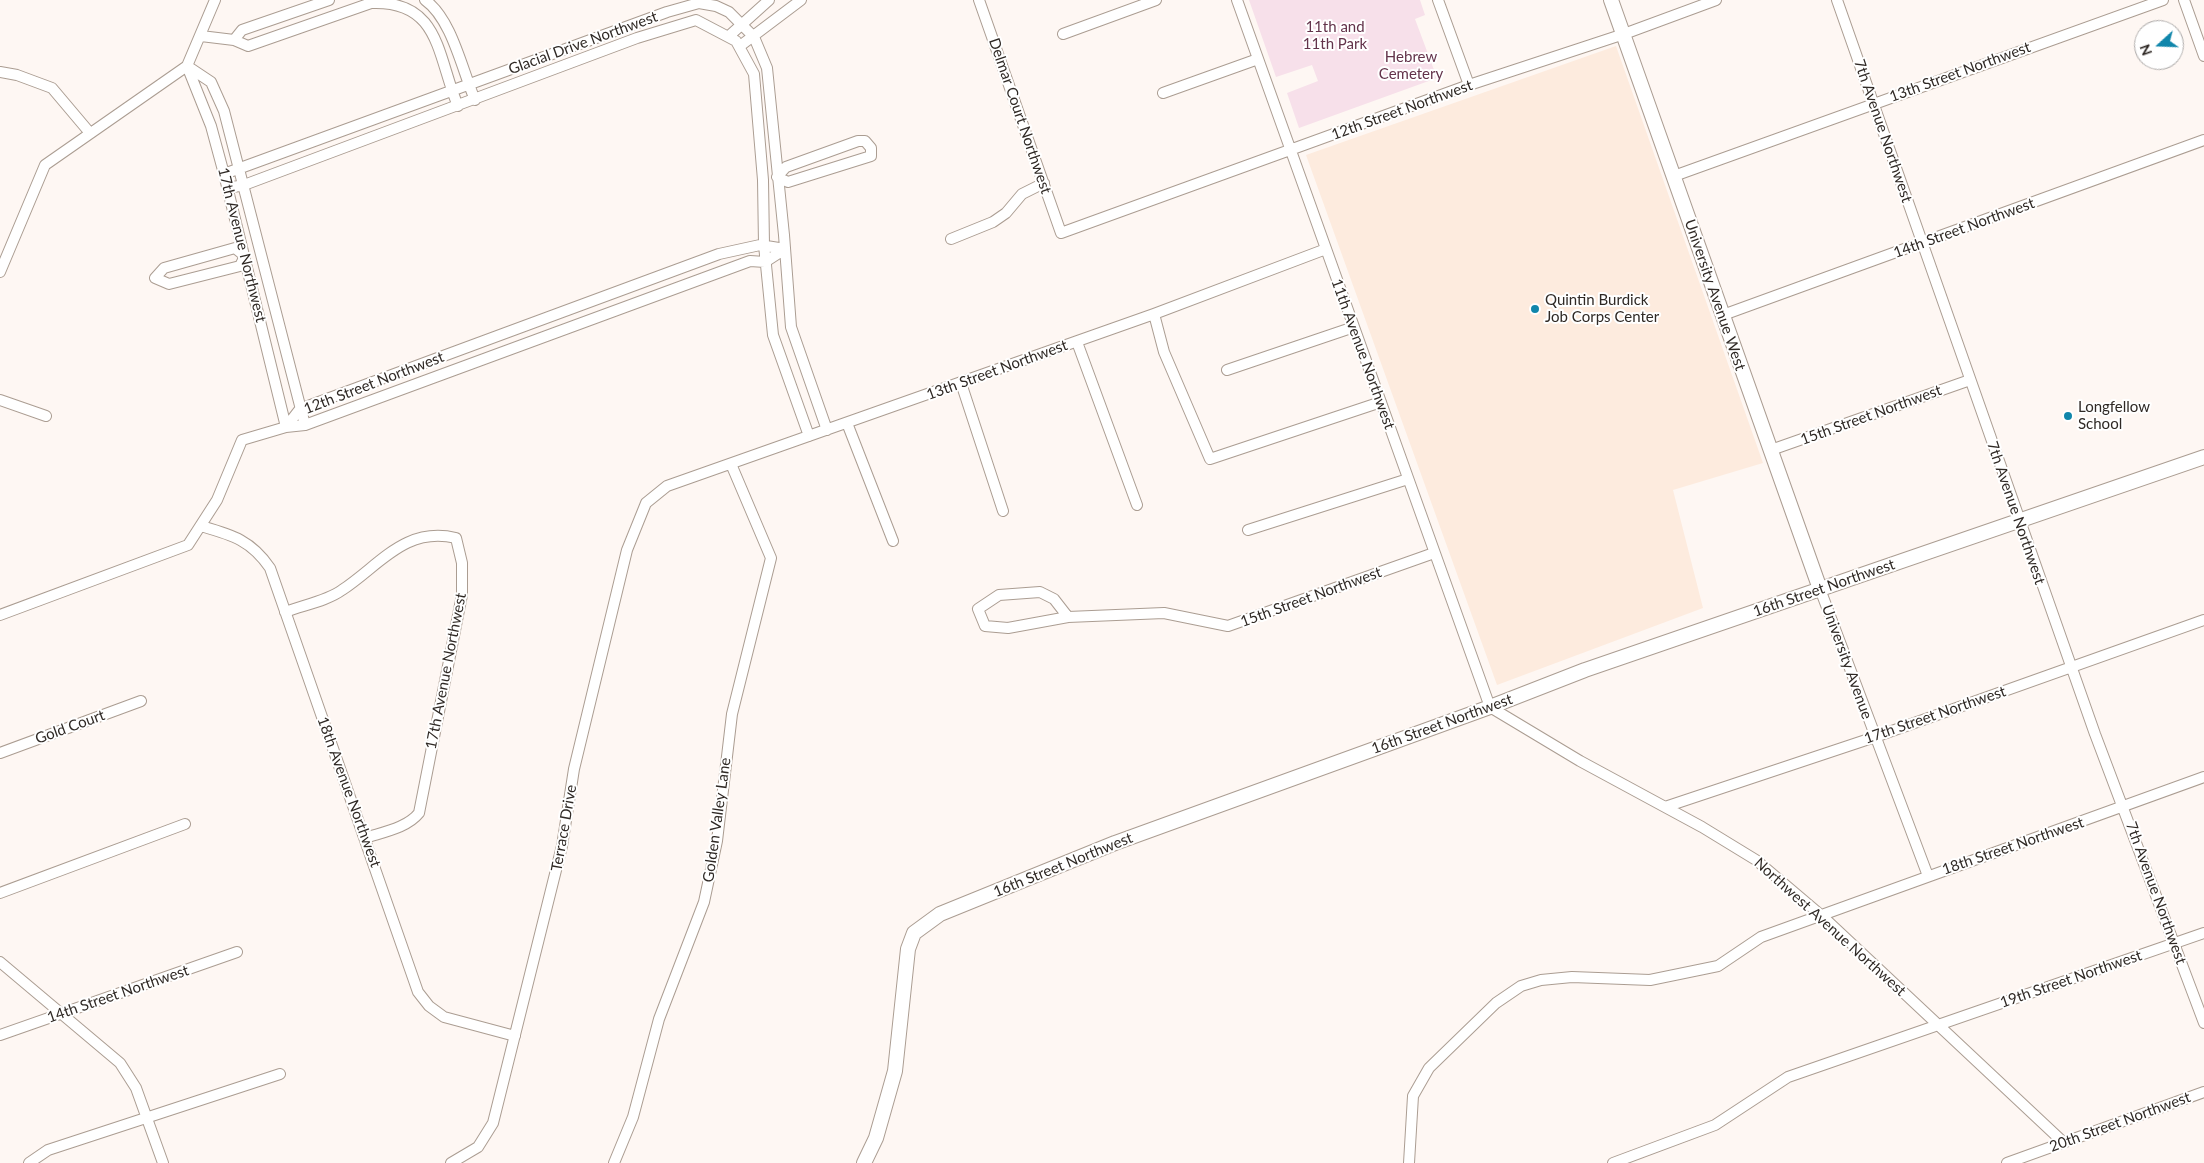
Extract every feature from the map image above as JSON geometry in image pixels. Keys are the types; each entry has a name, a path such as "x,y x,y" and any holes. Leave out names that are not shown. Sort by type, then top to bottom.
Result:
{"street":[{"path":"0,272 45,165 187,66 215,0"},
{"path":"234,40 242,30 329,0"},
{"path":"425,0 434,6 446,26 475,100"},
{"path":"729,36 769,0"},
{"path":"740,46 801,0"},
{"name":"Delmar Court Northwest","path":"979,0 1061,233"},
{"path":"1063,34 1156,0"},
{"name":"11th Avenue Northwest","path":"1237,0 1490,708"},
{"path":"1438,0 1470,85"},
{"name":"University Avenue West","path":"1612,0 1752,402 1772,450 1820,589"},
{"name":"12th Street Northwest","path":"1061,233 1470,85 1624,34 1716,0"},
{"name":"7th Avenue Northwest","path":"1837,0 2095,734 2204,1023"},
{"name":"13th Street Northwest","path":"1674,176 2163,0"},
{"path":"2184,0 2200,35 2204,56"},
{"path":"201,36 234,40 248,46 371,3 388,2 406,6 421,15 432,31 458,106"},
{"name":"Glacial Drive Northwest","path":"224,174 667,12 699,3 716,6 729,12 754,37 767,68 791,327 827,430"},
{"path":"228,188 244,185 637,38 696,20 729,36 740,46 754,74 763,180 765,262 773,335 809,436"},
{"path":"1163,93 1258,59"},
{"path":"187,66 211,82 224,110 305,425"},
{"name":"17th Avenue Northwest","path":"187,66 211,126 246,256 286,427"},
{"path":"0,72 17,75 52,88 90,133"},
{"name":"14th Street Northwest","path":"1723,315 2204,140"},
{"path":"763,180 777,177 786,167 858,141 865,141 870,148 871,156 864,159 788,182 777,177"},
{"path":"951,239 993,222 1006,213 1022,194 1044,183"},
{"name":"12th Street Northwest","path":"286,427 300,409 719,254 764,245 785,249"},
{"path":"246,256 235,248 164,268 155,278 169,284 240,266 246,256 260,252"},
{"path":"0,615 188,546 217,500 242,440 286,427 305,425 750,262 765,262 785,249"},
{"name":"13th Street Northwest","path":"668,486 1077,342 1326,249"},
{"path":"1154,314 1164,352 1210,459 1381,402"},
{"path":"1227,370 1354,327"},
{"path":"1077,342 1137,505"},
{"name":"15th Street Northwest","path":"1772,450 1970,380"},
{"path":"961,383 1003,511"},
{"path":"0,400 46,416"},
{"path":"847,423 892,541"},
{"name":"16th Street Northwest","path":"864,1163 876,1138 896,1072 908,949 914,932 940,914 1115,843 1490,708 1585,670 2204,457"},
{"name":"Golden Valley Lane","path":"614,1163 633,1118 659,1019 704,902 717,841 732,714 772,558 731,464"},
{"path":"1248,530 1408,479"},
{"name":"Terrace Drive","path":"451,1163 478,1147 493,1123 562,846 574,769 627,550 646,503 668,486"},
{"name":"18th Avenue Northwest","path":"201,526 240,539 259,551 270,568 418,992 429,1006 444,1017 515,1036"},
{"name":"17th Avenue Northwest","path":"285,612 341,591 398,546 438,534 456,538 460,555 462,595 419,813 414,820 365,838"},
{"name":"15th Street Northwest","path":"1068,617 1054,599 1040,592 999,595 978,609 985,626 1008,628 1068,617 1164,613 1228,626 1434,553"},
{"name":"University Avenue","path":"1820,589 1928,876"},
{"name":"17th Street Northwest","path":"1665,807 1875,737 2204,620"},
{"name":"Gold Court","path":"0,753 140,702"},
{"name":"Northwest Avenue Northwest","path":"1490,708 1580,762 1665,807 1756,860 1822,916 2063,1142"},
{"name":"18th Street Northwest","path":"1409,1163 1413,1096 1429,1068 1496,1003 1521,986 1541,980 1572,977 1650,980 1718,966 1761,937 2204,777"},
{"path":"0,893 185,824"},
{"name":"19th Street Northwest","path":"1613,1163 1715,1125 1788,1077 2204,933"},
{"name":"14th Street Northwest","path":"0,1036 237,952"},
{"path":"0,962 64,1013 120,1063 136,1088 163,1163"},
{"path":"29,1163 48,1150 280,1074"},
{"name":"20th Street Northwest","path":"2008,1163 2204,1092"}],"shaded area":[{"name":"Quintin Burdick Job Corps Center","path":"1616,46 1763,463 1673,490 1703,608 1497,685 1306,155"}],"green space":[{"name":"11th and 11th Park","path":"1249,0 1420,0 1425,15 1415,19 1437,78 1299,128 1287,93 1318,81 1312,65 1276,77"}],"place":[{"name":"Quintin Burdick Job Corps Center","path":"1535,309"},
{"name":"Longfellow School","path":"2068,416"}],"park label":[{"name":"Hebrew Cemetery","path":"1411,66"}]}
